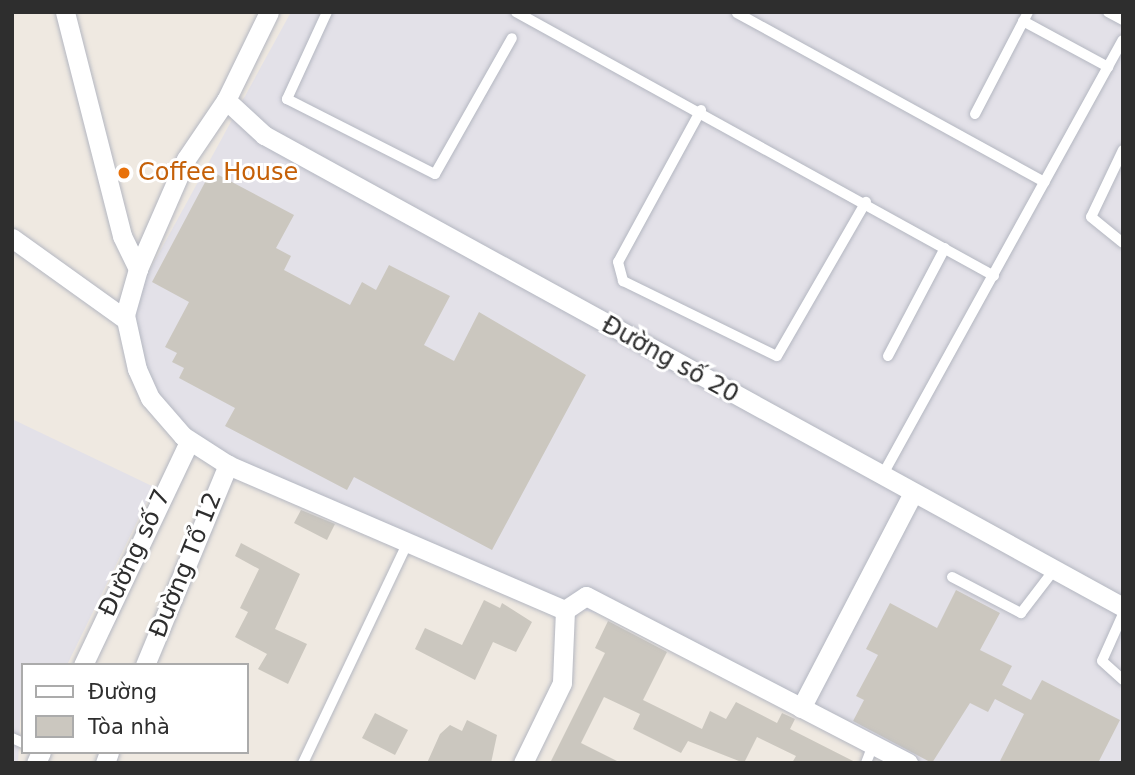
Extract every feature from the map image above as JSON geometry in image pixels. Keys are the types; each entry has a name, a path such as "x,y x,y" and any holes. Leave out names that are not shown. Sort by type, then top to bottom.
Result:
{"street":[{"path":"270,12 226,100 186,159 138,269 125,319 150,398 189,442 228,465 565,610"},
{"path":"71,16 122,236 138,269"},
{"name":"Đường số 20","path":"226,100 264,135 882,477 1123,607"},
{"path":"12,238 125,319"},
{"name":"Đường số 7","path":"84,663 189,442"},
{"name":"Đường Tổ 12","path":"146,663 228,465"},
{"path":"801,708 913,494"},
{"path":"565,610 586,596 801,708 870,754 908,763"},
{"path":"523,763 562,683 565,610"}],"lane":[{"path":"327,12 288,99 435,174 512,38"},
{"path":"516,12 701,110 994,276"},
{"path":"1108,12 1123,20"},
{"path":"737,13 1045,182"},
{"path":"975,114 1026,17 1108,67"},
{"path":"882,477 1123,40"},
{"path":"701,110 618,262 616,274 623,281 777,356 866,202"},
{"path":"1123,150 1091,217 1123,243"},
{"path":"888,356 945,248"},
{"path":"303,763 407,544"},
{"path":"952,577 1021,613 1054,570"},
{"path":"1123,614 1102,661 1123,680"}],"shaded area":[{"path":"291,12 1123,12 1123,763 916,763 620,619 479,585 196,437 158,402 141,364 129,308"},
{"path":"12,419 154,487 68,663 21,663 18,763 12,763"}],"building":[{"path":"211,171 294,215 276,248 291,256 284,270 350,305 362,282 376,290 389,265 450,296 424,345 454,361 479,312 586,375 492,550 354,477 347,490 225,426 235,408 179,378 184,368 172,362 177,353 165,347 189,302 152,282"},
{"path":"301,510 335,524 327,540 294,523"},
{"path":"241,543 300,574 275,629 307,644 288,684 258,669 267,654 235,637 248,612 240,608 259,569 235,556"},
{"path":"956,590 1000,613 980,650 1012,666 1002,685 1031,700 1042,680 1120,720 1098,763 999,763 1024,714 995,699 988,712 970,703 932,763 853,721 864,700 856,696 878,655 866,649 890,603 937,628"},
{"path":"484,600 500,608 502,603 532,622 516,652 493,642 475,680 415,649 425,628 462,645"},
{"path":"608,621 667,652 643,700 702,729 710,711 726,719 736,702 777,723 782,713 795,719 790,729 857,763 792,763 796,756 757,737 744,763 688,741 681,753 633,729 640,714 604,697 581,743 621,763 550,763 605,653 595,648"},
{"path":"375,713 408,730 395,755 362,738"},
{"path":"467,720 497,735 491,763 427,763 440,734 450,725 462,731"}],"place":[{"name":"Coffee House","path":"124,173"}]}
